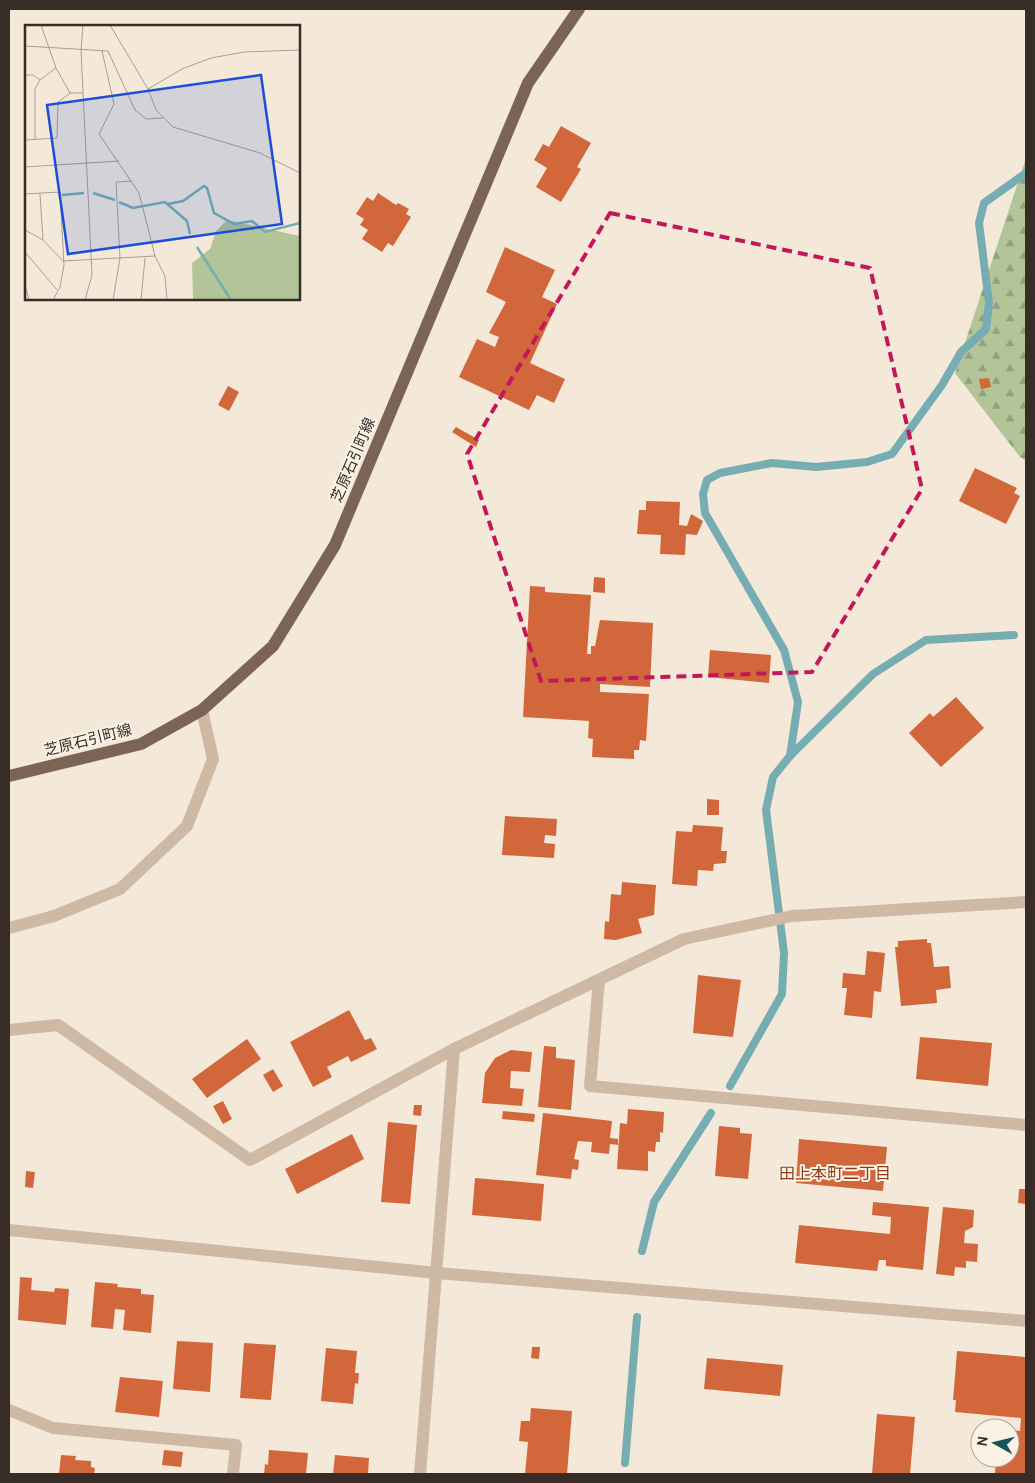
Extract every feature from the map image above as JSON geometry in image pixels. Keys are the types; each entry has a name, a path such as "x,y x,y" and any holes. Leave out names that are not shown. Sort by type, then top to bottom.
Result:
{"main road":[{"name":"芝原石引町線","path":"9,776 141,744 202,710 273,646 335,545 528,83 579,9"}],"street":[{"path":"9,928 54,916 120,889 187,826 213,759 202,710"},
{"path":"9,1030 58,1025 250,1160 454,1049 684,939 792,916 1026,902"},
{"path":"599,980 590,1086 1026,1125"},
{"path":"420,1474 454,1049"},
{"path":"9,1230 437,1273 1026,1321"},
{"path":"9,1410 53,1428 236,1445 233,1474"}],"highlighted area":[{"path":"610,213 870,268 922,489 812,672 541,681 467,454"}],"green space":[{"path":"1026,158 1026,460 1020,457 955,373"}],"building":[{"path":"561,126 591,143 577,167 581,169 561,202 536,187 547,168 534,160 543,144 549,147"},
{"path":"378,193 396,205 398,203 409,209 406,214 411,217 393,246 388,243 382,252 362,239 368,230 360,225 364,219 356,214 367,197 373,201"},
{"path":"505,247 555,270 542,297 557,304 530,363 565,379 554,403 537,395 529,410 459,377 477,339 495,347 499,337 489,333 506,302 486,292"},
{"path":"989,378 991,387 981,389 979,379"},
{"path":"228,386 239,392 229,411 218,405"},
{"path":"456,427 479,440 476,447 452,432"},
{"path":"975,468 1017,488 1014,493 1020,496 1006,524 959,501"},
{"path":"646,501 680,502 679,525 687,526 691,514 703,521 697,535 686,534 685,555 660,554 661,535 637,534 639,510 646,510"},
{"path":"594,577 605,578 605,593 593,592"},
{"path":"530,586 545,587 545,592 591,595 587,654 591,654 591,646 595,646 600,620 653,623 650,687 600,684 600,692 649,694 646,741 640,740 639,750 634,750 634,759 592,757 593,739 588,738 589,721 523,717"},
{"path":"710,650 771,655 769,683 708,677"},
{"path":"956,697 984,728 941,767 909,733 930,713 933,717"},
{"path":"707,799 719,800 719,815 707,815"},
{"path":"505,816 557,819 556,836 545,835 544,843 555,844 554,858 502,855"},
{"path":"693,825 723,827 721,851 727,851 726,863 714,864 713,871 698,870 697,886 672,884 676,831 692,832"},
{"path":"622,882 656,885 654,915 638,919 642,933 616,940 604,939 605,921 609,922 611,894 621,895"},
{"path":"927,939 927,943 931,943 934,967 949,966 951,988 936,990 937,1003 901,1006 895,947 898,947 898,941"},
{"path":"867,951 885,953 881,992 874,991 872,1018 844,1015 847,988 842,988 843,973 865,975"},
{"path":"698,975 741,980 733,1037 693,1033"},
{"path":"349,1010 365,1040 371,1038 377,1049 351,1062 348,1056 327,1067 332,1077 313,1087 290,1042"},
{"path":"920,1037 992,1043 988,1086 916,1079"},
{"path":"247,1039 261,1059 207,1098 192,1079"},
{"path":"544,1046 556,1047 556,1058 575,1060 571,1110 538,1107"},
{"path":"511,1050 532,1052 530,1072 511,1071 510,1088 524,1089 522,1106 482,1103 485,1073 495,1058"},
{"path":"273,1069 283,1086 273,1092 263,1075"},
{"path":"223,1101 232,1119 223,1124 213,1106"},
{"path":"414,1105 422,1105 421,1116 413,1115"},
{"path":"628,1109 664,1112 663,1133 660,1132 660,1142 656,1142 655,1152 648,1151 648,1171 617,1169 620,1123 627,1124"},
{"path":"503,1111 535,1114 534,1122 502,1119"},
{"path":"543,1113 612,1121 610,1138 618,1139 618,1145 610,1144 609,1154 591,1152 592,1142 578,1141 574,1159 579,1160 578,1170 572,1169 571,1179 536,1175"},
{"path":"388,1122 417,1125 410,1204 381,1202"},
{"path":"719,1126 740,1128 740,1133 752,1134 748,1179 715,1176"},
{"path":"352,1134 364,1159 297,1194 285,1169"},
{"path":"799,1139 887,1147 883,1191 796,1183"},
{"path":"26,1171 35,1172 33,1188 25,1187"},
{"path":"475,1178 544,1184 541,1221 472,1215"},
{"path":"1019,1189 1026,1189 1026,1204 1018,1203"},
{"path":"873,1202 929,1207 923,1270 886,1266 886,1260 879,1260 877,1271 795,1263 799,1225 890,1234 891,1217 872,1215"},
{"path":"943,1207 974,1210 973,1227 965,1231 964,1243 978,1244 977,1262 966,1261 966,1268 955,1267 954,1276 936,1274"},
{"path":"20,1277 32,1278 31,1290 54,1292 55,1288 69,1289 66,1325 18,1320"},
{"path":"95,1282 118,1284 117,1287 141,1289 141,1294 154,1295 151,1333 123,1330 125,1310 115,1309 113,1329 91,1327"},
{"path":"177,1341 213,1343 210,1392 173,1389"},
{"path":"244,1343 276,1345 271,1400 240,1398"},
{"path":"532,1347 540,1347 539,1359 531,1358"},
{"path":"326,1348 357,1351 355,1373 359,1373 358,1384 355,1383 353,1404 321,1401"},
{"path":"957,1351 1026,1357 1026,1474 995,1474 995,1468 1020,1468 1021,1418 955,1412 956,1400 953,1400"},
{"path":"707,1358 783,1365 780,1396 704,1389"},
{"path":"120,1377 163,1381 159,1417 115,1412"},
{"path":"531,1408 572,1411 567,1474 525,1474 528,1442 519,1441 521,1421 530,1421"},
{"path":"877,1414 915,1417 910,1474 872,1474"},
{"path":"164,1450 183,1452 181,1467 162,1465"},
{"path":"269,1450 308,1453 306,1474 264,1474 265,1464 268,1465"},
{"path":"61,1455 76,1456 75,1460 91,1461 91,1467 95,1468 94,1474 59,1474"},
{"path":"335,1455 369,1458 368,1474 333,1474"}],"waterway":[{"path":"790,756 798,702 784,650 705,513 703,494 707,480 720,473 772,463 816,467 867,462 892,454 942,385 961,352 986,329 989,303 979,223 984,203 1026,173"},
{"path":"730,1086 782,994 784,953 766,810 773,777 790,756 873,674 926,640 1014,635"},
{"path":"642,1251 654,1202 711,1113"},
{"path":"625,1463 637,1317"}],"district":[{"name":"田上本町二丁目","path":"835,1173"}]}
